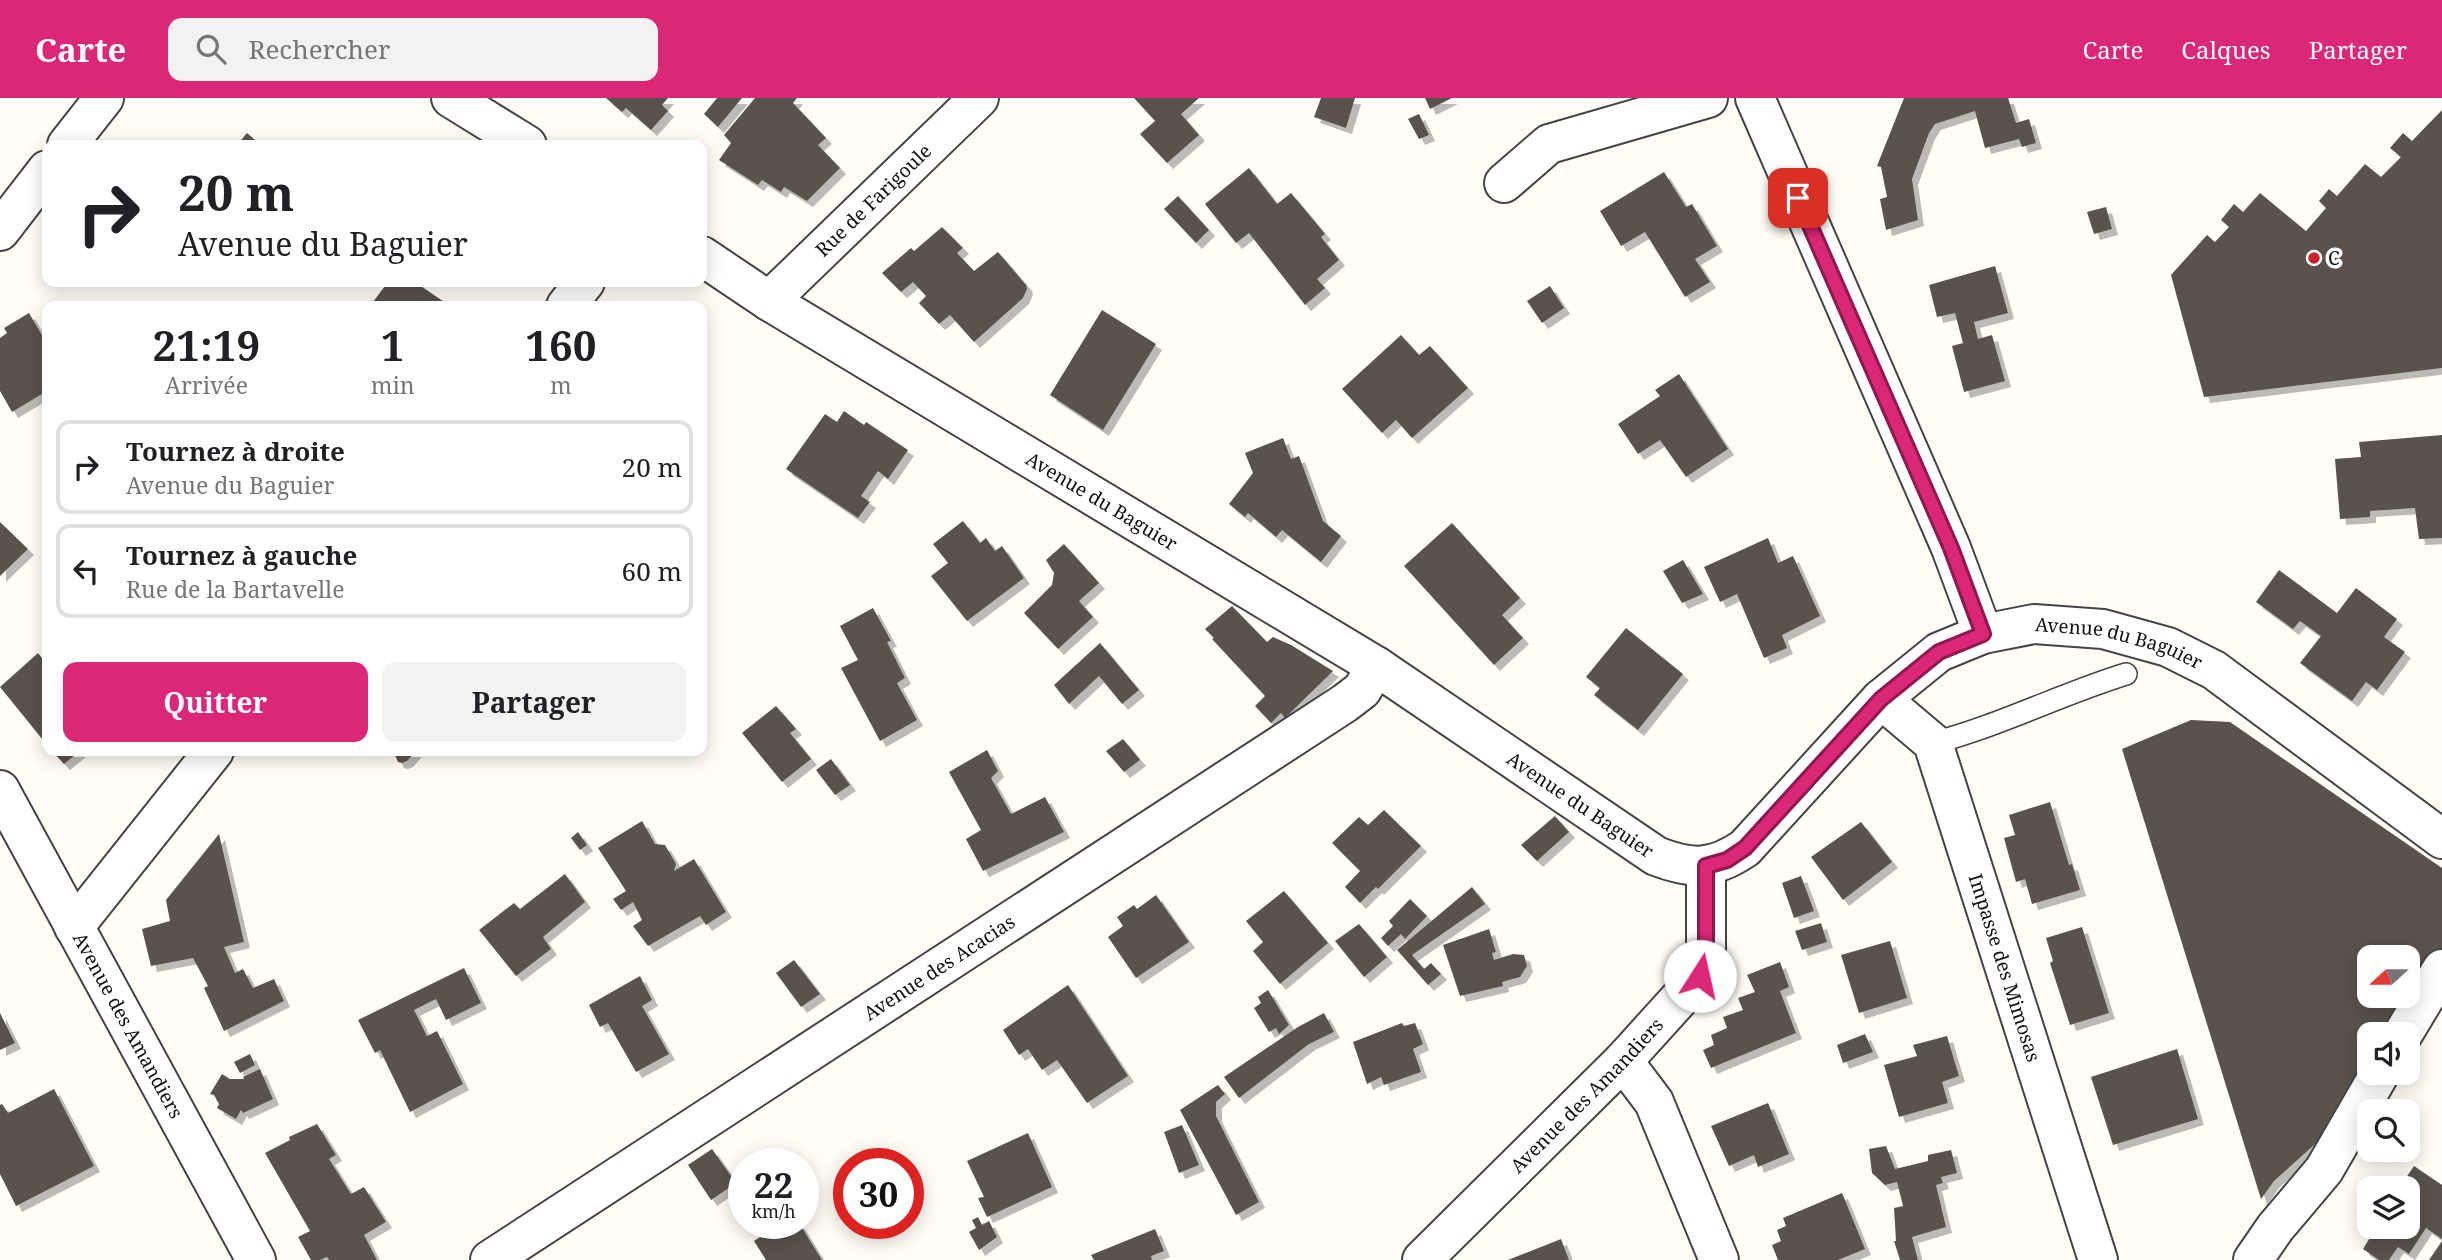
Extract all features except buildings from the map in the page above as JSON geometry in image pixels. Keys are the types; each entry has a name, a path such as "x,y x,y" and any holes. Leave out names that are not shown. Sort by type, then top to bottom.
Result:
{"street":[{"path":"71,140 104,98"},
{"path":"451,98 519,140"},
{"name":"Rue de Farigoule","path":"769,301 979,98"},
{"path":"1504,183 1549,144 1708,98"},
{"path":"1755,98 1951,548 1983,634"},
{"path":"0,230 42,176"},
{"name":"Avenue du Baguier","path":"707,259 769,301 1376,667 1656,856 1674,863 1706,866 1727,860 1745,848 1881,699 1939,652 1983,634 2034,624 2103,629 2168,647 2214,670 2442,839"},
{"path":"570,301 581,287"},
{"name":"Avenue des Acacias","path":"491,1260 1345,703 1362,690 1376,667"},
{"path":"1881,699 1933,743"},
{"name":"Impasse des Mimosas","path":"1933,743 2098,1260"},
{"path":"74,927 210,756"},
{"name":"Avenue des Amandiers","path":"0,790 256,1260"},
{"name":"Avenue des Amandiers","path":"1422,1260 1623,1061 1700,976 1706,950 1706,866"},
{"path":"2410,1022 2442,969"},
{"path":"1623,1061 1654,1102 1718,1260"},
{"path":"2253,1260 2275,1228 2324,1170 2373,1085"}],"lane":[{"path":"1933,743 1962,736 2101,681 2126,674"}],"place":[{"name":"C","path":"2314,258"}],"route":[{"path":"1700,976 1706,950 1706,866 1727,860 1745,848 1881,699 1939,652 1983,634 1951,548 1798,198"}]}
